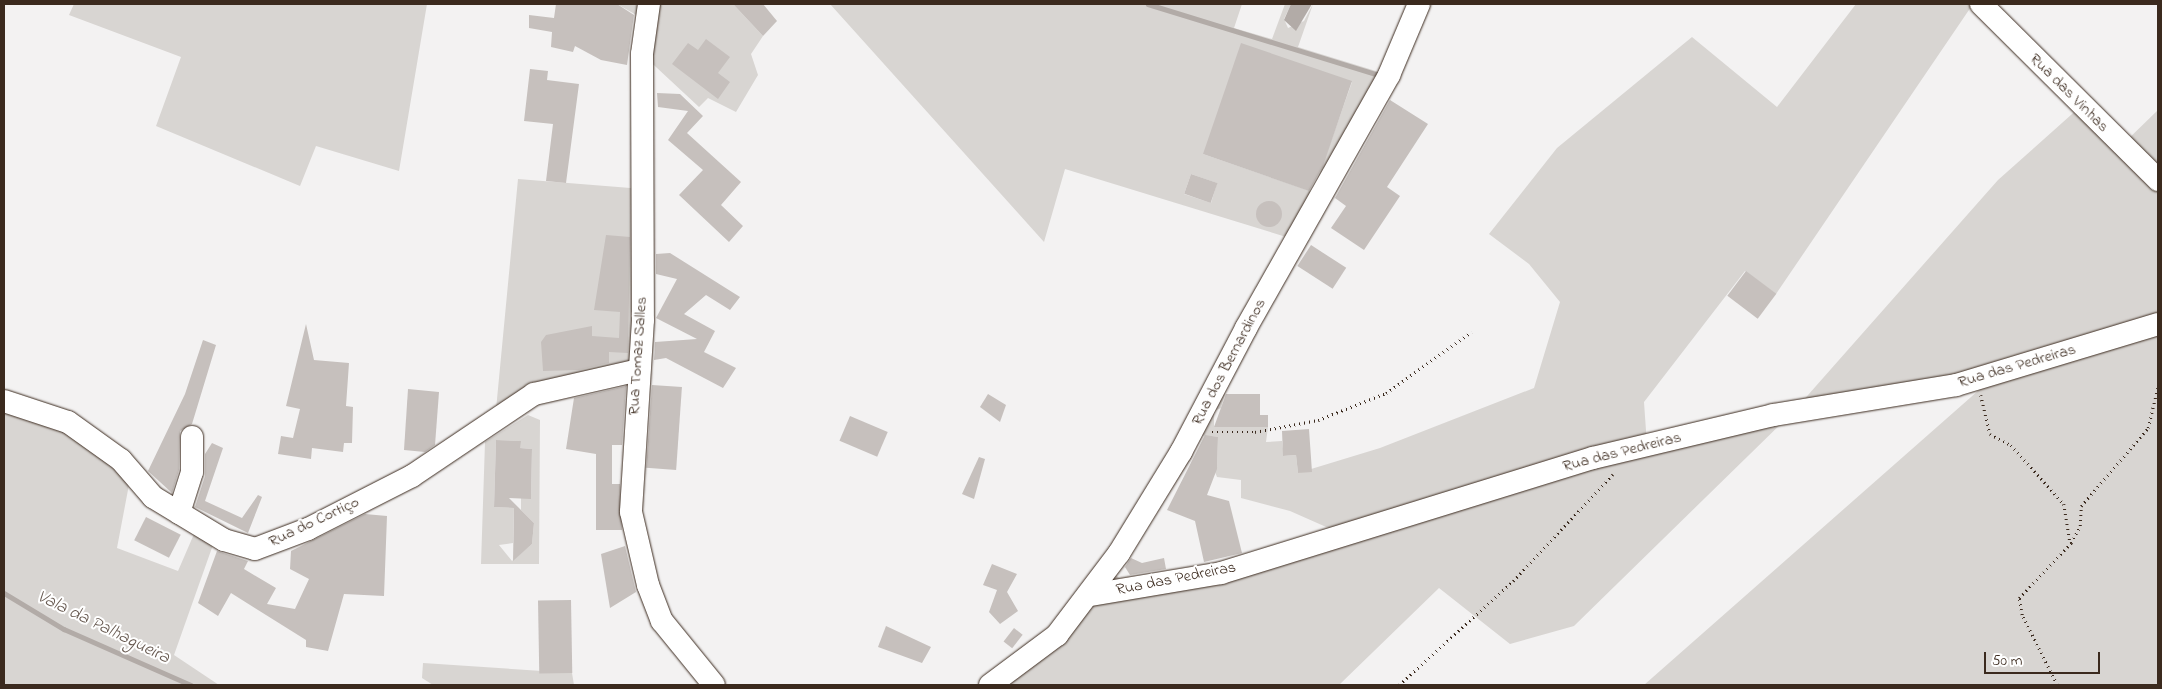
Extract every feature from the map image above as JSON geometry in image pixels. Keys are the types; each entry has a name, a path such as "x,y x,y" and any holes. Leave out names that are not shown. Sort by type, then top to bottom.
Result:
{"street":[{"name":"Rua Tomaz Salles","path":"649,4 642,54 644,211 639,370 631,478 637,544 662,621 714,685"},
{"name":"Rua dos Bernardinos","path":"990,685 1057,636 1090,595 1194,429 1389,75 1419,4"},
{"name":"Rua das Vinhas","path":"1981,4 2158,180"},
{"name":"Rua das Pedreiras","path":"1090,595 1221,573 1480,490 1635,448 1773,415 1956,385 2158,324"},
{"name":"Rua do Cortiço","path":"4,401 68,422 122,460 153,497 224,540 255,549 308,528 412,476 534,394 639,370"},
{"path":"179,513 192,472 192,437"}],"path":[{"path":"1194,429 1225,434 1318,420 1386,392 1471,332"},
{"path":"1956,385 1980,390 1990,434 2011,445 2064,504 2071,543"},
{"path":"2057,685 2022,615 2019,598 2071,543 2080,526 2081,506 2148,428 2158,386"},
{"path":"1399,685 1513,581 1635,448"}],"shaded area":[{"path":"74,4 427,4 399,171 316,146 300,186 156,126 181,57 69,15"},
{"path":"617,4 733,4 763,36 751,54 758,75 736,112 708,98 699,107 642,54 647,21"},
{"path":"830,4 1242,4 1234,28 1272,39 1285,4 1291,4 1284,19 1288,28 1304,21 1313,4 1298,47 1389,75 1296,240 1065,169 1044,242","holes":["1352,82 1313,192 1203,154","1191,174 1217,183 1211,203 1184,194"]},
{"path":"1291,4 1312,4 1296,31 1284,20"},
{"path":"1856,4 1973,4 1776,294 1745,271 1644,402 1647,445 1793,412 1574,626 1510,644 1439,588 1339,685 990,685 1057,635 1215,387 1225,394 1221,408 1214,411 1214,427 1268,427 1266,442 1282,441 1284,456 1296,455 1298,473 1380,448 1534,388 1560,302 1529,264 1489,234 1557,148 1692,37 1777,107","holes":["1198,435 1218,437 1217,468 1213,467 1217,477 1241,480 1241,498 1290,511 1333,530 1206,568 1122,581 1116,575 1192,457"]},
{"path":"2081,106 2122,145 2158,110 2158,685 1644,685 1979,390 1793,412 1998,180"},
{"path":"518,179 643,189 639,370 544,391 495,420"},
{"path":"4,403 67,424 131,474 117,548 178,571 194,534 214,542 174,655 219,685 4,685"},
{"path":"528,415 540,420 539,564 481,564 485,442","holes":["496,440 520,441 520,448 532,449 531,498 521,498 521,510 534,523 532,544 512,561 499,545 513,543 514,508 494,507"]},
{"path":"423,663 572,673 574,685 433,685 422,678"}],"building":[{"path":"556,4 617,4 634,15 627,65 601,60 575,46 573,52 551,47 552,32 529,28 529,15 554,18"},
{"path":"733,4 763,4 777,21 763,36"},
{"path":"706,39 730,57 718,73 730,82 718,99 672,64 688,43 698,50"},
{"path":"1241,43 1352,81 1323,166 1309,191 1203,154"},
{"path":"530,69 548,71 547,80 579,84 566,183 546,181 553,124 524,121"},
{"path":"657,93 680,94 703,116 687,133 741,182 721,205 743,226 729,242 679,195 703,170 668,140 688,111 658,107"},
{"path":"1390,100 1428,124 1387,187 1400,196 1364,250 1331,228 1346,206 1335,198"},
{"path":"1191,174 1217,183 1211,203 1184,194"},
{"path":"1269,201 1278,205 1282,214 1278,223 1269,227 1260,223 1256,214 1260,205"},
{"path":"606,235 630,237 628,353 609,352 609,363 579,370 543,371 541,342 546,335 592,326 592,336 619,338 620,312 594,310"},
{"path":"1311,245 1346,268 1333,289 1297,266"},
{"path":"670,253 740,297 730,310 706,295 684,314 715,331 704,352 736,368 723,388 666,358 654,360 655,342 697,339 656,318 677,279 656,274 656,254"},
{"path":"1746,271 1776,294 1758,319 1727,296"},
{"path":"306,324 314,360 349,363 346,406 353,407 352,443 344,443 343,452 312,448 311,459 278,454 281,436 293,438 300,409 286,406"},
{"path":"203,340 216,345 192,424 180,431 179,470 172,493 148,471 185,394"},
{"path":"652,385 682,387 676,470 646,468"},
{"path":"626,386 622,445 612,445 612,484 620,484 622,530 596,530 596,454 566,449 574,398"},
{"path":"408,389 439,392 435,445 425,452 404,450"},
{"path":"988,394 1006,405 1000,422 980,407"},
{"path":"1226,394 1260,394 1260,415 1268,415 1268,427 1214,427"},
{"path":"850,416 888,432 877,457 839,441"},
{"path":"1309,429 1312,472 1298,473 1296,455 1283,456 1282,431"},
{"path":"1205,435 1218,437 1217,469 1207,495 1229,501 1242,553 1204,562 1195,521 1167,510"},
{"path":"496,440 521,441 520,448 532,449 531,499 509,498 534,523 532,544 513,561 514,508 494,507"},
{"path":"212,443 223,448 205,501 242,518 258,495 262,497 248,533 195,507 205,476 205,454"},
{"path":"979,457 985,459 974,499 962,494"},
{"path":"365,514 387,516 384,596 344,594 328,651 306,647 306,640 231,593 218,616 198,603 217,551 248,561 244,569 276,588 267,604 295,609 309,579 290,569 291,551"},
{"path":"146,517 181,535 169,558 134,540"},
{"path":"625,546 636,592 610,608 601,554"},
{"path":"1131,558 1142,563 1164,558 1166,569 1130,575 1125,567"},
{"path":"992,564 1017,574 1007,592 1018,611 1000,624 989,612 997,590 983,585"},
{"path":"571,600 572,673 539,674 538,601"},
{"path":"886,626 931,647 922,663 878,647"},
{"path":"1014,628 1023,635 1012,648 1004,641"}],"waterway":[{"path":"1148,4 1382,76"},
{"name":"Vala da Palhagueira","path":"4,593 64,629 191,685"}]}
